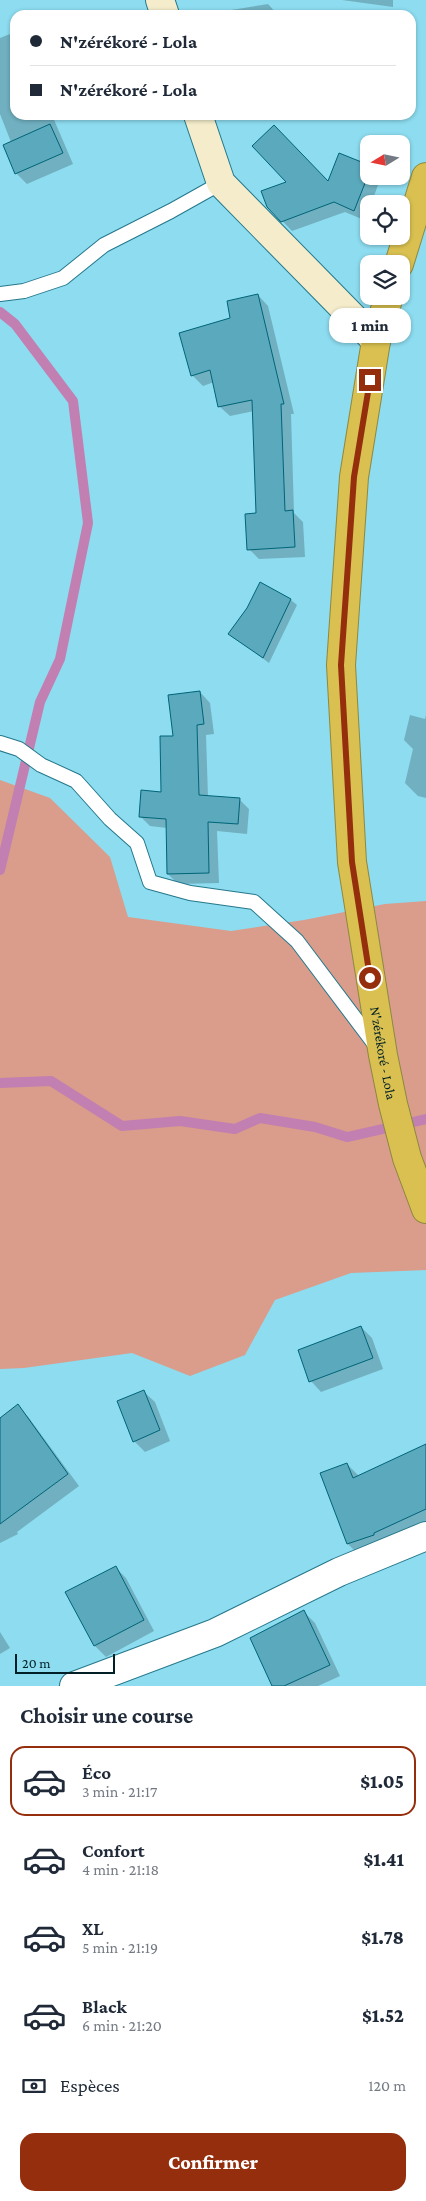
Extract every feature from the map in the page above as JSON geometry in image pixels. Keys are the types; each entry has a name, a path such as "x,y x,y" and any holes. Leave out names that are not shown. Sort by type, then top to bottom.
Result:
{"highway":[{"path":"402,255 426,177"},
{"name":"N'zérékoré - Lola","path":"386,305 376,341 354,477 341,665 352,862 383,1055 393,1104 407,1158 426,1209"}],"street":[{"path":"200,120 221,183 376,341"},
{"path":"74,1686 215,1634 338,1572 426,1536"}],"lane":[{"path":"0,294 24,291 63,278 104,245 221,183"},
{"path":"0,743 19,749 41,765 76,781 110,819 137,844 150,882 190,892 254,902 297,941 383,1055"}],"shaded area":[{"path":"0,780 50,798 110,857 128,917 231,931 304,920 385,904 426,901 426,1270 351,1273 275,1300 245,1355 190,1376 132,1353 24,1368 0,1369"}],"building":[{"path":"50,124 63,153 15,174 3,145"},
{"path":"274,125 328,181 339,153 360,161 360,185 364,185 354,211 334,202 281,222 267,207 261,191 286,182 252,146"},
{"path":"258,294 284,404 281,404 285,511 293,510 295,547 247,550 245,514 256,513 252,400 218,407 210,370 191,376 179,333 230,318 227,301"},
{"path":"260,582 291,599 263,658 228,634 247,608"},
{"path":"200,691 204,724 197,725 199,795 240,798 238,824 208,822 209,873 167,874 166,819 139,817 141,790 161,792 160,736 173,736 168,695"},
{"path":"361,1326 373,1358 309,1382 298,1350"},
{"path":"144,1390 160,1430 133,1442 117,1401"},
{"path":"18,1404 68,1474 0,1524 0,1418"},
{"path":"426,1444 426,1509 374,1533 374,1535 347,1544 320,1473 347,1463 353,1478"},
{"path":"116,1566 144,1620 94,1646 65,1592"},
{"path":"304,1610 330,1665 284,1686 272,1686 250,1638"}],"waterway":[{"path":"0,312 15,324 73,401 88,523 60,659 40,702 0,870"},
{"path":"0,1083 51,1081 122,1126 180,1121 235,1129 260,1118 315,1127 347,1137 426,1119"}],"route":[{"path":"370,380 354,477 341,665 352,862 370,978"}]}
